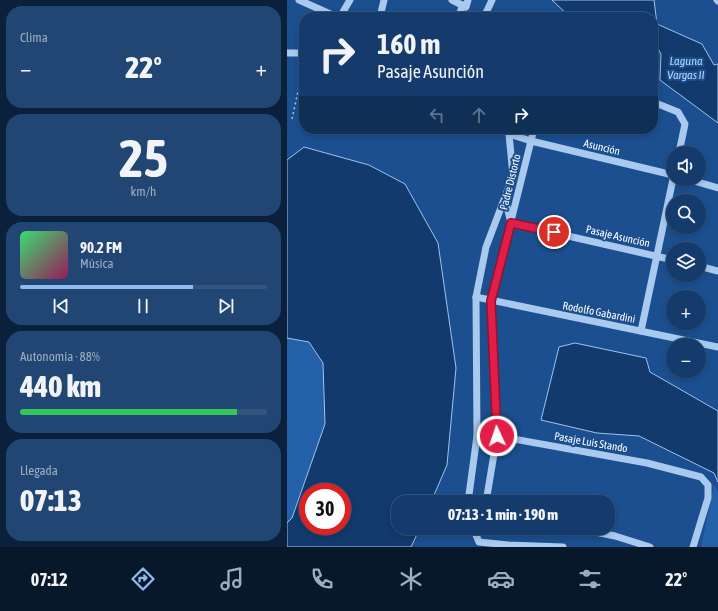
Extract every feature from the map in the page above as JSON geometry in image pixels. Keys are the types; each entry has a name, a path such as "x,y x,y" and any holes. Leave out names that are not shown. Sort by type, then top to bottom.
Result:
{"street":[{"path":"299,0 326,12"},
{"path":"343,12 350,0"},
{"path":"381,12 384,0"},
{"path":"451,0 466,7 469,0"},
{"path":"486,12 492,0"},
{"path":"460,12 463,5"},
{"path":"287,53 299,53"},
{"path":"658,104 678,112 685,124 680,146"},
{"name":"Padre Distorto","path":"469,495 477,436 476,297 486,247 513,176 507,134"},
{"name":"Asunción","path":"514,134 531,141 666,173"},
{"name":"Padre Distorto","path":"487,495 497,436 491,301 533,134"},
{"path":"706,185 718,188"},
{"path":"641,331 671,186"},
{"path":"505,199 511,223"},
{"name":"Pasaje Asunción","path":"511,223 666,258"},
{"path":"706,268 718,271"},
{"name":"Rodolfo Gabardini","path":"476,297 718,347"},
{"name":"Pasaje Luis Stando","path":"477,436 497,436 647,463 701,477 708,485 708,498 693,547"},
{"path":"476,535 479,542 508,546 563,547"},
{"path":"610,535 650,547"}],"path":[{"path":"292,119 299,87"}],"shaded area":[{"path":"287,338 309,342 323,363 325,424 304,483 299,483 299,498 292,518 287,523"},
{"path":"714,485 718,492 718,547 701,547"}],"water":[{"name":"Laguna Vargas II","path":"552,0 654,0 656,12 565,12"},
{"name":"Laguna Vargas II","path":"658,24 702,44 714,65 718,64 718,123 660,80 661,54 658,48"},
{"path":"304,147 369,165 405,184 438,243 456,368 447,465 434,495 391,495 391,535 417,535 411,547 287,547 287,523 292,518 299,498 299,535 351,535 351,483 304,483 325,424 323,363 309,342 287,338 287,160"},
{"path":"575,343 646,358 650,372 718,411 718,482 714,473 639,436 597,433 541,420 559,347"}],"route":[{"path":"497,436 491,301 511,223 554,232"}]}
